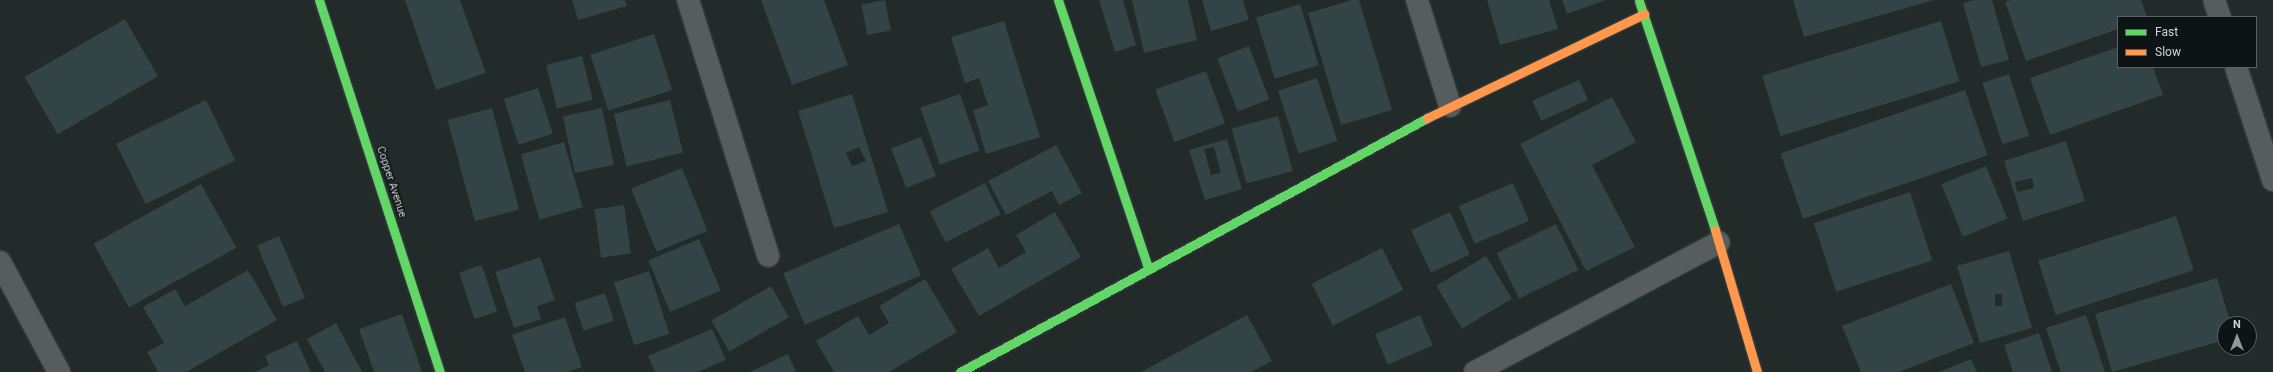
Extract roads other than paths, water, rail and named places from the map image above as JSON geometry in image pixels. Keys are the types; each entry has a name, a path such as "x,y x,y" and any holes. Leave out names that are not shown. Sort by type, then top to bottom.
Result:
{"street":[{"name":"Copper Avenue","path":"319,0 440,372"},
{"path":"688,0 768,256"},
{"path":"1058,0 1148,267"},
{"path":"1417,0 1450,106"},
{"path":"1639,0 1719,242 1757,372"},
{"path":"2214,0 2220,16"},
{"path":"960,372 1148,267 1450,106 1644,14"},
{"path":"2236,68 2273,180"},
{"path":"1475,372 1719,242"},
{"path":"0,262 59,372"}]}
